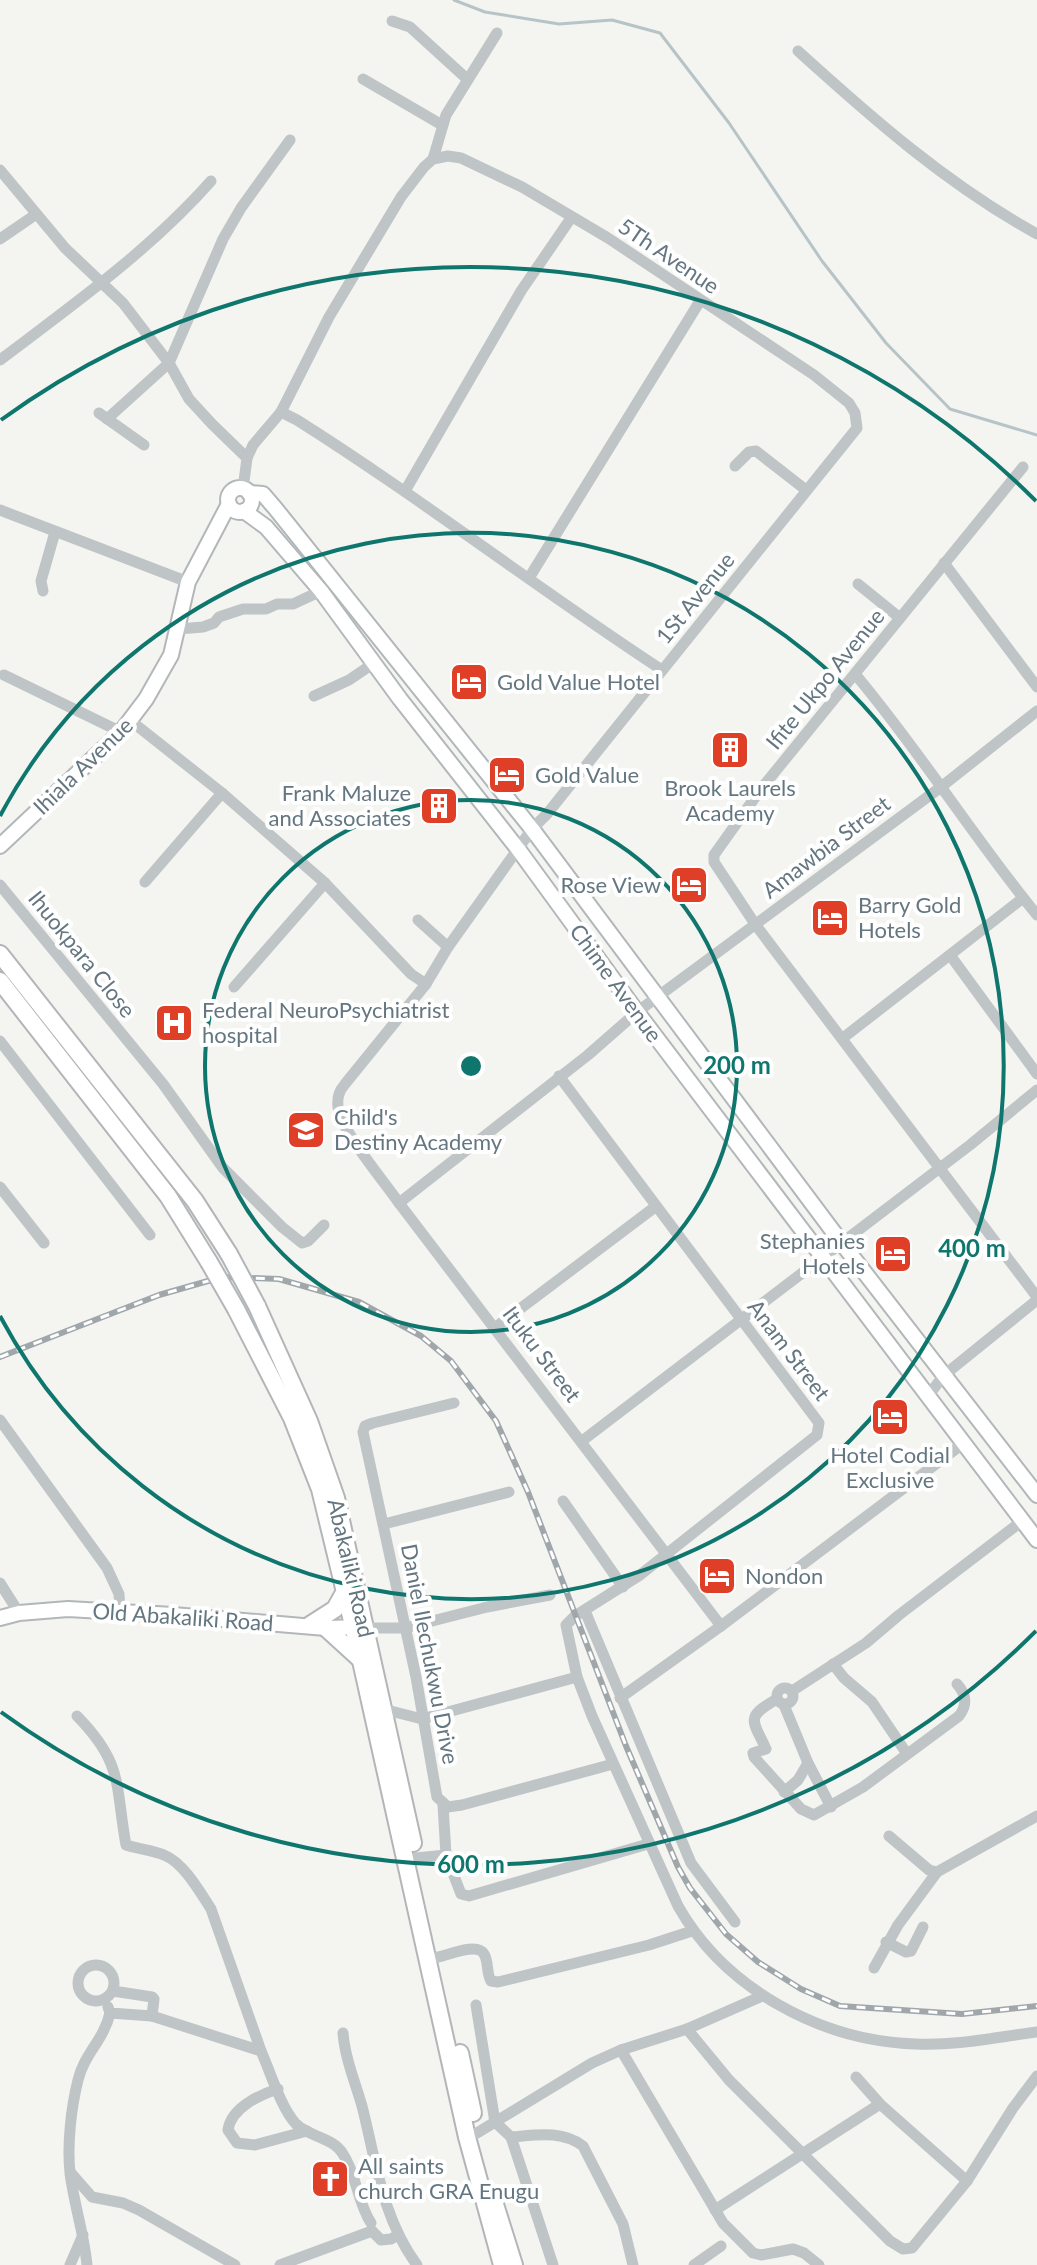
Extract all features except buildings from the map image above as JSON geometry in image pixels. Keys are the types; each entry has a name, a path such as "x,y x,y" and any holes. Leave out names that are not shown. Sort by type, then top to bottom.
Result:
{"highway":[{"name":"Abakaliki Road","path":"0,954 195,1201 257,1306 309,1421 336,1498 359,1627 361,1660 467,2137 502,2265"},
{"name":"Abakaliki Road","path":"0,981 168,1196 236,1309 308,1455 329,1523 345,1591 383,1709 477,2133 514,2265"},
{"path":"345,1591 335,1609 318,1627 361,1660"}],"main road":[{"name":"Ihiala Avenue","path":"0,846 126,726 158,680 171,655 179,629 188,582 211,536 237,509 252,502 246,491"},
{"name":"Chime Avenue","path":"246,491 263,494 275,508 532,829 841,1242 1037,1495"},
{"name":"Chime Avenue","path":"237,509 266,527 321,591 1037,1540"},
{"name":"Old Abakaliki Road","path":"0,1618 19,1613 68,1609 318,1627 359,1627"}],"street":[{"path":"392,21 410,27 467,79"},
{"path":"246,491 247,458 253,445 281,412 329,317 383,226 417,174 433,159 442,125 497,33"},
{"path":"798,51 935,169 1001,214 1037,234"},
{"path":"363,79 442,125"},
{"path":"144,445 103,416 169,363 223,239 241,208 290,140"},
{"name":"5Th Avenue","path":"433,159 448,156 479,165 608,238 814,375 849,403 855,413 857,428"},
{"path":"0,170 65,248 123,303 169,363 189,399 247,458"},
{"path":"0,360 102,283 182,213 211,181"},
{"path":"0,239 35,215"},
{"path":"405,491 521,291 571,218"},
{"path":"529,578 700,301"},
{"path":"281,412 405,491 583,619 662,670"},
{"name":"1St Avenue","path":"337,1104 339,1092 426,984 448,947 532,829 857,428"},
{"path":"735,466 749,452 756,451 806,490"},
{"name":"Ifite Ukpo Avenue","path":"755,924 717,870 714,855 761,789 1023,467"},
{"path":"0,510 188,582"},
{"path":"43,591 41,581 55,532"},
{"path":"944,563 1037,687"},
{"path":"858,584 900,618"},
{"path":"179,629 203,627 214,623 219,617 243,609 293,604 321,591"},
{"path":"314,696 349,680 374,663"},
{"path":"855,674 918,752 1037,915"},
{"path":"4,675 126,726 222,793 325,883 411,974 426,984"},
{"name":"Amawbia Street","path":"399,1203 637,1012 941,787 1037,711"},
{"path":"145,882 222,793"},
{"path":"234,987 325,883"},
{"name":"Ihuokpara Close","path":"0,885 163,1084 232,1178 302,1243 324,1225"},
{"path":"843,1038 1023,898"},
{"path":"418,920 448,947"},
{"path":"755,924 1037,1298 943,1376 929,1395"},
{"path":"950,955 1037,1074"},
{"path":"0,1041 150,1235"},
{"name":"Anam Street","path":"559,1076 804,1401 819,1423 820,1431 623,1587 575,1616 566,1625 577,1677"},
{"path":"582,1441 1037,1090"},
{"name":"Ituku Street","path":"337,1104 351,1135 399,1203 721,1626"},
{"path":"0,1187 44,1243"},
{"path":"496,1327 655,1207"},
{"name":"Daniel Ilechukwu Drive","path":"454,1403 373,1423 364,1429 437,1797 443,1805 446,1855 455,1883 461,1894 469,1896 648,1844"},
{"path":"0,1420 107,1568 119,1594 120,1611"},
{"path":"620,1698 965,1442"},
{"path":"384,1524 509,1492"},
{"path":"563,1501 623,1587"},
{"path":"831,1807 780,1702 779,1690 786,1688 792,1691 853,1653 1022,1521"},
{"path":"0,1583 19,1613"},
{"path":"359,1627 405,1628 550,1595"},
{"path":"585,1611 691,1863 735,1922"},
{"path":"833,1664 872,1702 907,1754"},
{"path":"383,1709 422,1719 577,1677 648,1844 692,1931 714,1956 762,1996 829,2028 855,2037 893,2043 946,2044 1037,2032"},
{"path":"780,1702 760,1710 755,1717 753,1728 766,1749 753,1753 784,1792 810,1815 831,1807 963,1710 964,1692 957,1684"},
{"path":"77,1716 105,1749 114,1770 119,1785 126,1845 165,1855 175,1862 211,1909 261,2051 292,2118 344,2155 363,2210 381,2240 398,2235"},
{"path":"784,1792 798,1780 808,1763"},
{"path":"443,1805 462,1805 613,1764"},
{"path":"874,1968 886,1942 937,1872 1037,1816"},
{"path":"889,1836 929,1870 937,1872"},
{"path":"416,1858 446,1855"},
{"path":"886,1942 906,1952 911,1951 923,1927"},
{"path":"438,1957 471,1949 481,1951 485,1955 488,1976 491,1981 498,1982 649,1945 692,1931"},
{"path":"87,2265 70,2172 78,2078 90,2053 104,2035 110,2013 109,1995 152,1997 152,2016"},
{"path":"477,2133 567,2077 621,2050 687,2029 762,1996"},
{"path":"476,2005 495,2122 511,2137 553,2265"},
{"path":"110,2013 152,2016 261,2051"},
{"path":"687,2029 729,2080 890,2241 903,2249 912,2248 967,2181 1037,2076"},
{"path":"343,2033 344,2049 390,2216 417,2265"},
{"path":"621,2050 723,2223 753,2253 761,2255 793,2249 819,2265"},
{"path":"856,2077 880,2104 967,2181"},
{"path":"278,2089 251,2101 232,2119 228,2130 232,2138 237,2143 255,2145 307,2131"},
{"path":"715,2210 880,2104"},
{"path":"511,2137 546,2134 571,2137 583,2146 623,2224 633,2265"},
{"path":"70,2172 92,2197 123,2203 139,2210 235,2265"},
{"path":"79,2212 92,2197"},
{"path":"280,2265 372,2227 378,2216 390,2216"},
{"path":"70,2265 83,2234"},
{"path":"694,2265 721,2246"}],"waterway":[{"path":"454,0 485,12 559,24 612,20 660,33 729,123 822,261 886,343 950,409 1037,435"}],"railway":[{"path":"0,1357 159,1295 222,1277 279,1279 359,1302 421,1336 451,1361 496,1421 528,1492 626,1746 678,1867 690,1888 726,1934 758,1962 801,1989 840,2006 962,2014 1037,2006"}],"place":[{"name":"Gold Value Hotel","path":"469,682"},
{"name":"Brook Laurels Academy","path":"730,750"},
{"name":"Gold Value","path":"507,775"},
{"name":"Frank Maluze and Associates","path":"439,806"},
{"name":"Rose View","path":"689,885"},
{"name":"Barry Gold Hotels","path":"830,918"},
{"name":"Federal NeuroPsychiatrist hospital","path":"174,1023"},
{"name":"Child's Destiny Academy","path":"306,1130"},
{"name":"Stephanies Hotels","path":"893,1254"},
{"name":"Hotel Codial Exclusive","path":"890,1417"},
{"name":"Nondon","path":"717,1576"},
{"name":"All saints church GRA Enugu","path":"330,2179"}]}
